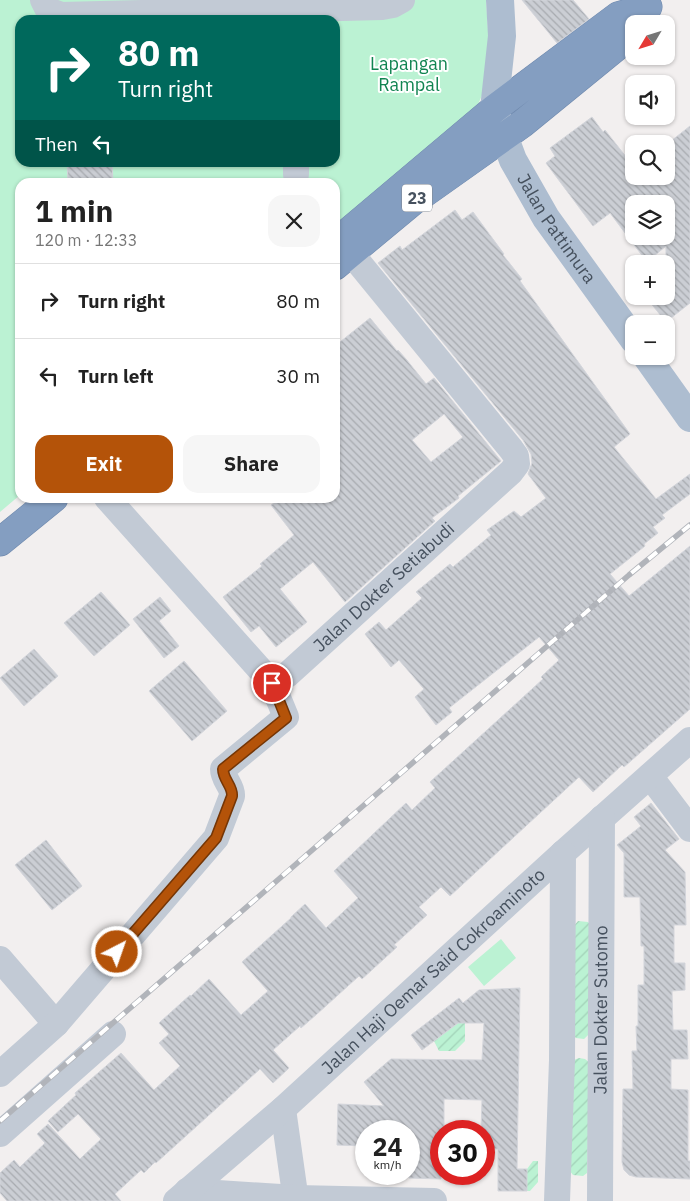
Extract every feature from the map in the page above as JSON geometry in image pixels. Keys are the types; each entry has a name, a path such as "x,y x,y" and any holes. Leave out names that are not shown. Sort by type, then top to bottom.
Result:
{"highway":[{"name":"23","path":"340,254 494,109 618,16 650,7"},
{"name":"23","path":"340,254 504,136 598,64 625,40"},
{"path":"0,542 48,503"}],"main road":[{"path":"494,109 502,36 500,0"},
{"name":"Jalan Pattimura","path":"494,109 513,160 546,218 625,328"},
{"path":"652,365 690,418"}],"street":[{"path":"43,0 48,10 61,15 295,14 382,7 393,5 402,0"},
{"name":"Jalan Dokter Setiabudi","path":"272,683 287,675 511,472 516,464 516,456 511,449 340,254"},
{"path":"0,1074 56,1024 216,838 232,796 232,790 223,774 223,769 286,717 272,683 110,503"},
{"name":"Jalan Haji Oemar Said Cokroaminoto","path":"182,1196 283,1109 563,853 690,740"},
{"path":"650,776 690,829"},
{"name":"Jalan Dokter Sutomo","path":"600,1201 602,818"},
{"path":"557,1201 562,1060 563,853"},
{"path":"4,971 56,1024"},
{"path":"0,1134 113,1034"},
{"path":"283,1109 296,1199"},
{"path":"182,1196 434,1201"}],"green space":[{"name":"Lapangan Rampal","path":"0,0 486,0 490,60 486,86 473,116 340,232 340,178 15,178 15,499 0,512"},
{"path":"578,921 588,922 593,928 591,1032 584,1039 576,1038 572,1034 572,928"},
{"path":"501,939 516,958 484,986 468,967"},
{"path":"465,1018 465,1041 455,1051 439,1051 434,1041"},
{"path":"579,1058 585,1059 590,1063 587,1173 583,1176 573,1175 569,1170 574,1060"},
{"path":"533,1161 538,1161 538,1182 530,1191 527,1191 527,1169"}],"building":[{"path":"522,0 573,0 589,19 557,43"},
{"path":"592,117 625,156 625,185 675,185 675,138 690,126 690,303 675,315 660,315 652,305 675,305 675,255 666,255 666,246 655,255 642,255 634,245 675,245 675,195 625,195 625,233 610,213 593,226 546,163 555,156 550,148"},
{"path":"67,167 112,167 113,178 68,178"},
{"path":"455,210 462,220 473,212 630,434 614,447 656,499 690,474 690,494 662,515 665,518 653,527 658,533 644,544 645,546 610,574 629,596 690,546 690,709 624,767 622,765 593,792 579,777 450,896 441,887 419,907 427,915 394,945 397,947 362,979 359,976 301,1028 300,1026 273,1050 289,1068 273,1083 260,1069 156,1163 144,1173 141,1170 115,1194 121,1201 7,1201 0,1193 0,1173 14,1160 20,1167 45,1143 37,1134 48,1124 80,1159 101,1139 78,1114 58,1132 48,1121 76,1095 75,1093 121,1053 154,1090 180,1066 159,1043 169,1034 159,1023 209,979 241,1015 268,991 242,962 305,904 326,928 358,898 334,871 406,803 412,810 435,788 430,782 543,679 541,677 559,660 539,637 449,708 452,712 436,725 415,697 424,689 399,660 391,667 365,634 379,622 386,630 422,598 416,592 450,564 453,567 491,535 487,530 514,511 521,517 546,498 528,474 532,463 531,454 523,440 378,263 400,246 402,250"},
{"path":"370,318 426,384 434,378 501,461 458,496 459,498 432,518 435,521 345,602 313,562 280,589 307,622 276,647 259,626 251,632 223,597 262,566 260,564 294,535 271,505 274,503 340,503 340,342","holes":["444,414 463,437 431,462 412,440"]},
{"path":"101,592 130,625 94,656 64,623"},
{"path":"160,597 171,611 159,621 179,646 164,658 133,619"},
{"path":"34,649 58,676 24,706 0,678"},
{"path":"184,661 227,711 192,741 149,691"},
{"path":"651,803 679,839 665,850 685,872 686,925 674,925 674,963 685,963 685,990 672,991 673,1030 687,1030 688,1059 671,1059 671,1089 688,1090 688,1161 690,1161 690,1179 636,1177 629,1175 624,1170 622,1162 623,1089 633,1089 632,1051 637,1051 638,985 644,985 644,946 641,946 640,897 624,897 624,853 617,845 641,826 634,817"},
{"path":"46,840 82,886 52,910 15,865"},
{"path":"520,988 517,1169 527,1169 527,1191 498,1191 498,1149 495,1149 495,1120 481,1120 482,1100 444,1099 444,1120 430,1120 430,1179 420,1178 420,1120 355,1120 355,1146 337,1145 338,1104 384,1106 364,1082 391,1059 482,1060 484,1023 458,1023 422,1050 411,1035 459,998 463,1003 479,990"}],"railway":[{"path":"0,1121 629,575 690,525"}],"route":[{"path":"117,952 216,838 232,796 232,790 223,774 223,769 286,718 272,683"}]}
